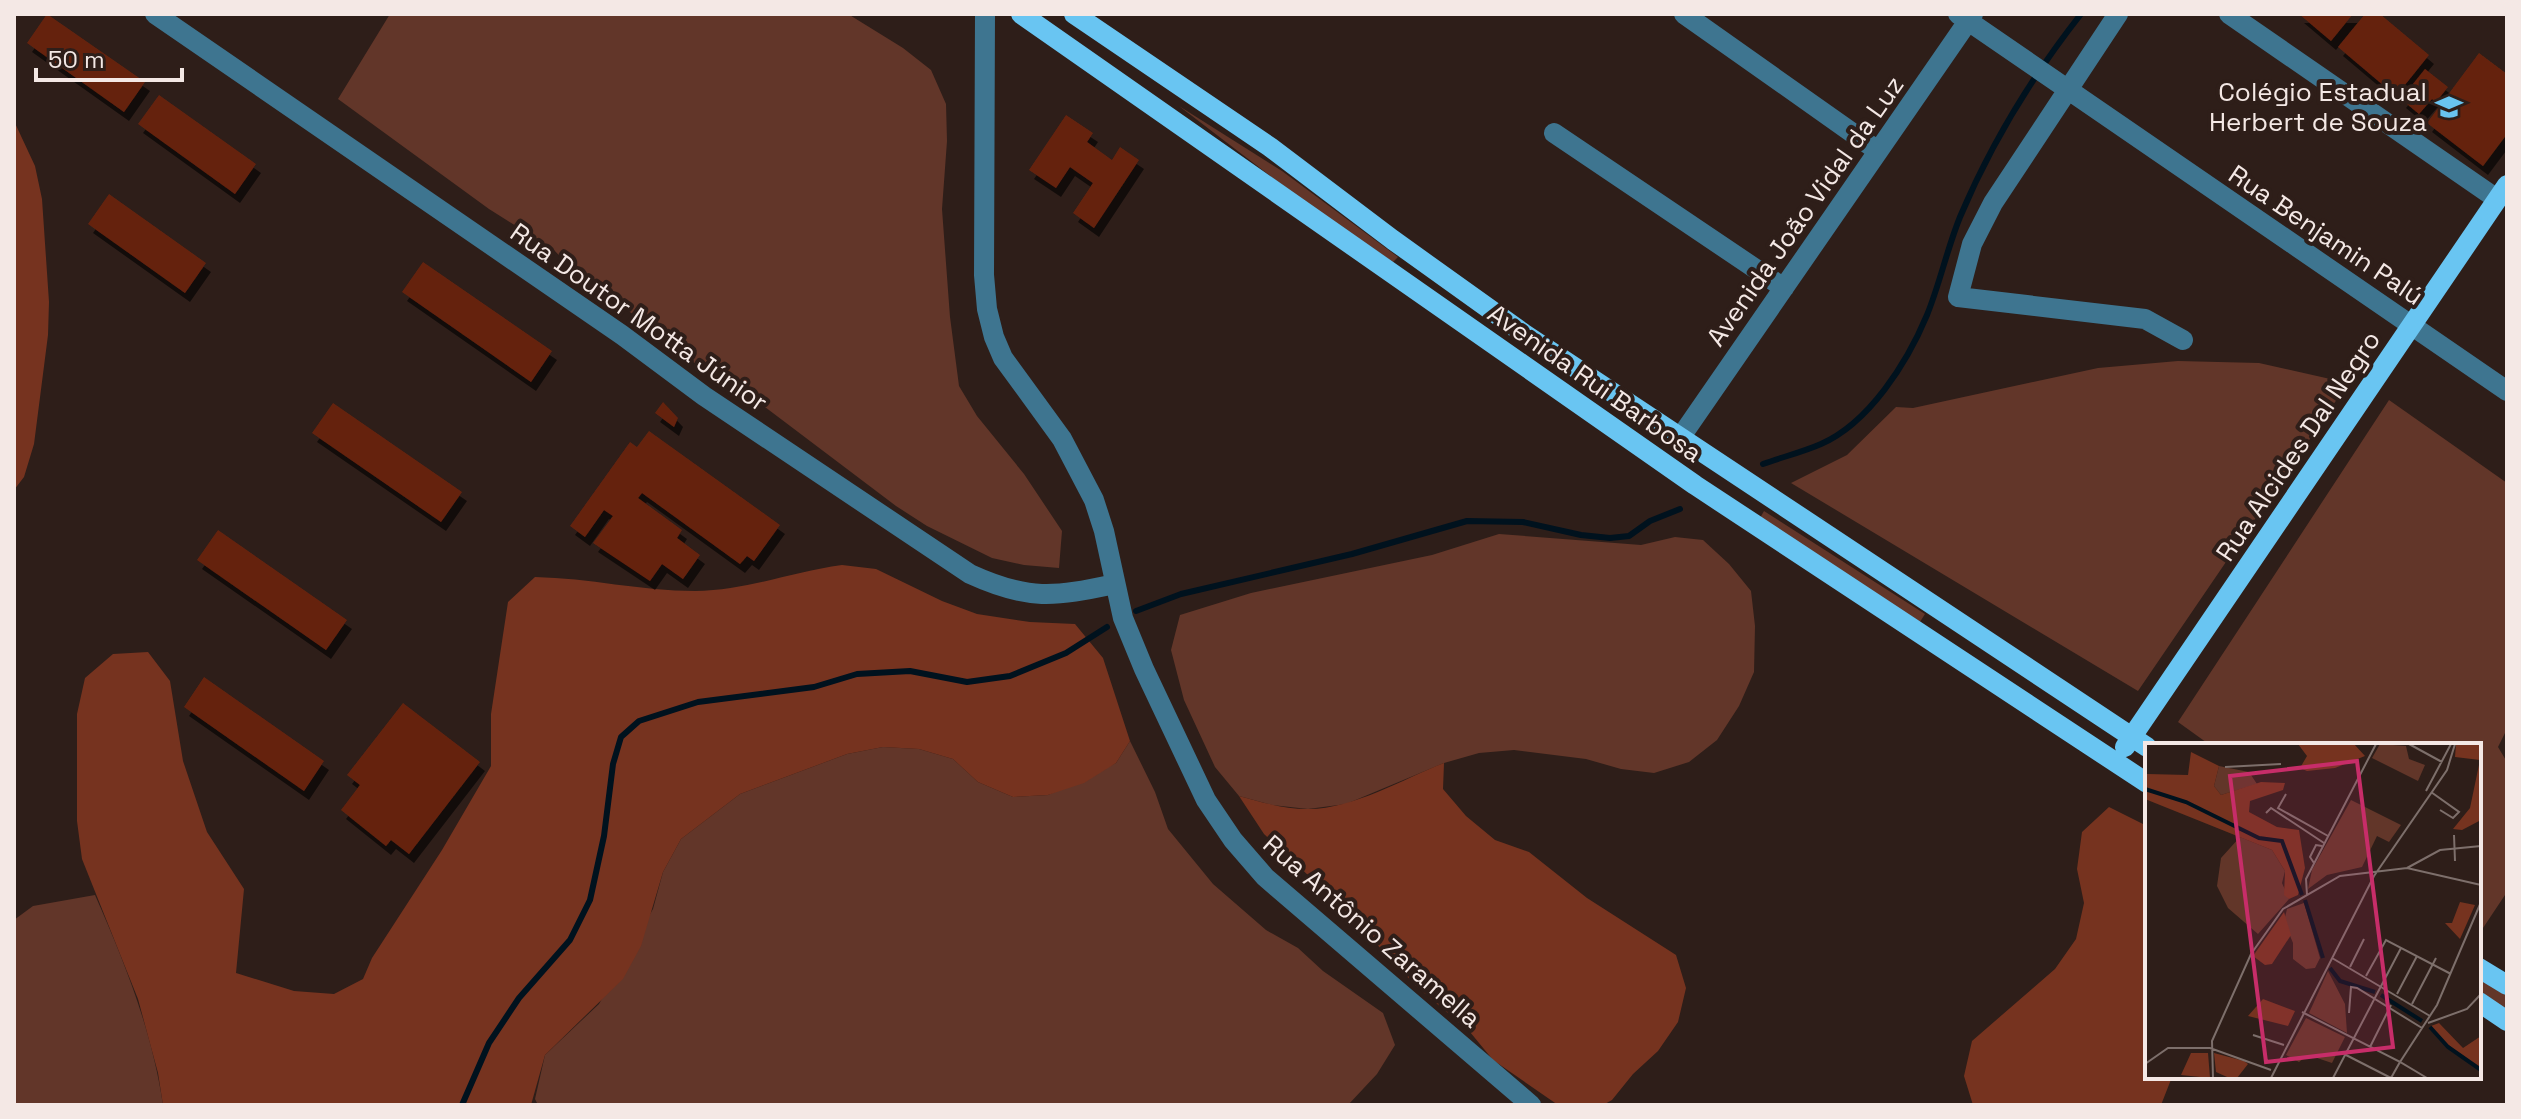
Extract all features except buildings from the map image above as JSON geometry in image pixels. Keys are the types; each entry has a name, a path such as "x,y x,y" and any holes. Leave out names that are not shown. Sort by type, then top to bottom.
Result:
{"main road":[{"name":"Avenida Rui Barbosa","path":"1021,14 1695,485 2145,782"},
{"name":"Avenida Rui Barbosa","path":"1074,14 1270,147 1476,300 2139,742"},
{"name":"Rua Alcides Dal Negro","path":"2115,762 2139,742 2411,325 2502,192"},
{"path":"2481,969 2507,985"},
{"path":"2481,1003 2507,1021"}],"street":[{"name":"Rua Doutor Motta Júnior","path":"155,14 633,343 704,396 970,574 1002,589 1033,596 1115,584"},
{"name":"Rua Antônio Zaramella","path":"985,14 984,275 987,309 994,337 1003,358 1062,439 1079,469 1104,531 1123,618 1206,800 1233,840 1265,877 1531,1105"},
{"path":"1684,14 1878,151"},
{"path":"2118,14 2061,85 1980,225 1958,297 2136,317 2154,322 2183,340"},
{"path":"2229,14 2502,192"},
{"name":"Avenida João Vidal da Luz","path":"1680,438 1878,151 1966,16"},
{"name":"Rua Benjamin Palú","path":"1966,16 2061,85 2507,391"},
{"path":"1554,133 1784,288"}],"shaded area":[{"path":"390,14 848,14 903,48 931,70 946,104 947,141 942,209 959,386 977,416 1024,474 1062,531 1059,568 992,558 927,526 896,506 753,398 723,383 693,362 666,338 577,274 553,249 489,209 338,99"},
{"path":"1179,106 1282,171 1398,257 1393,262 1303,201"},
{"path":"14,121 35,166 42,199 49,302 48,335 34,444 24,477 14,490"},
{"path":"2178,361 2259,363 2348,383 2138,691 1791,483 1847,455 1896,407 1913,408 2098,368"},
{"path":"2389,400 2507,483 2507,729 2498,747 2507,762 2507,892 2481,931 2481,743 2207,743 2178,722"},
{"path":"1764,511 1925,614 1918,625 1760,518"},
{"path":"1499,534 1641,545 1675,537 1703,540 1729,564 1751,591 1755,626 1754,672 1739,706 1717,740 1689,762 1654,773 1621,769 1586,759 1514,750 1479,753 1444,763 1346,804 1308,809 1272,805 1239,796 1215,767 1184,700 1171,650 1180,615 1251,593 1432,555"},
{"path":"842,565 876,569 977,614 1030,622 1075,624 1103,658 1130,741 1116,763 1084,783 1048,795 1013,797 978,782 953,759 919,749 883,747 847,754 740,794 681,839 663,872 641,946 623,979 545,1055 531,1105 163,1105 158,1073 138,999 82,859 77,821 77,714 85,678 113,654 148,652 170,681 183,761 207,832 244,889 236,973 294,991 334,994 363,979 372,958 442,850 491,766 491,714 508,602 535,577 695,591 733,588"},
{"path":"1130,741 1155,792 1168,829 1213,884 1266,930 1298,948 1323,971 1383,1013 1395,1045 1377,1074 1348,1105 538,1105 535,1099 545,1055 599,1004 653,909 663,872 681,839 740,794 847,754 883,747 919,749 953,759 978,782 1013,797 1048,795 1116,763"},
{"path":"1444,763 1443,789 1466,816 1495,840 1529,852 1587,898 1676,955 1686,988 1678,1022 1658,1051 1633,1074 1612,1100 1603,1105 1558,1105 1493,1060 1470,1032 1415,985 1341,906 1264,834 1239,796 1290,808 1324,808 1359,799"},
{"path":"2109,807 2145,825 2145,1079 2171,1079 2161,1105 1973,1105 1964,1076 1972,1041 2055,969 2076,939 2084,903 2077,869 2082,832"},
{"path":"95,895 136,998 152,1051 163,1105 14,1105 14,920 33,906"},
{"path":"2481,979 2507,996 2507,1010 2481,993"}],"waterway":[{"path":"1763,464 1814,447 1839,434 1855,422 1884,390 1919,333 1960,217 1985,164 2030,86 2081,14"},
{"path":"1136,611 1181,594 1352,554 1467,521 1523,522 1610,538 1629,536 1650,521 1680,509"},
{"path":"462,1105 489,1043 519,998 570,940 590,900 604,836 613,764 621,737 639,721 698,702 814,687 857,674 910,671 967,682 1010,676 1066,653 1107,627"}],"place":[{"name":"Colégio Estadual Herbert de Souza","path":"2449,107"}]}
